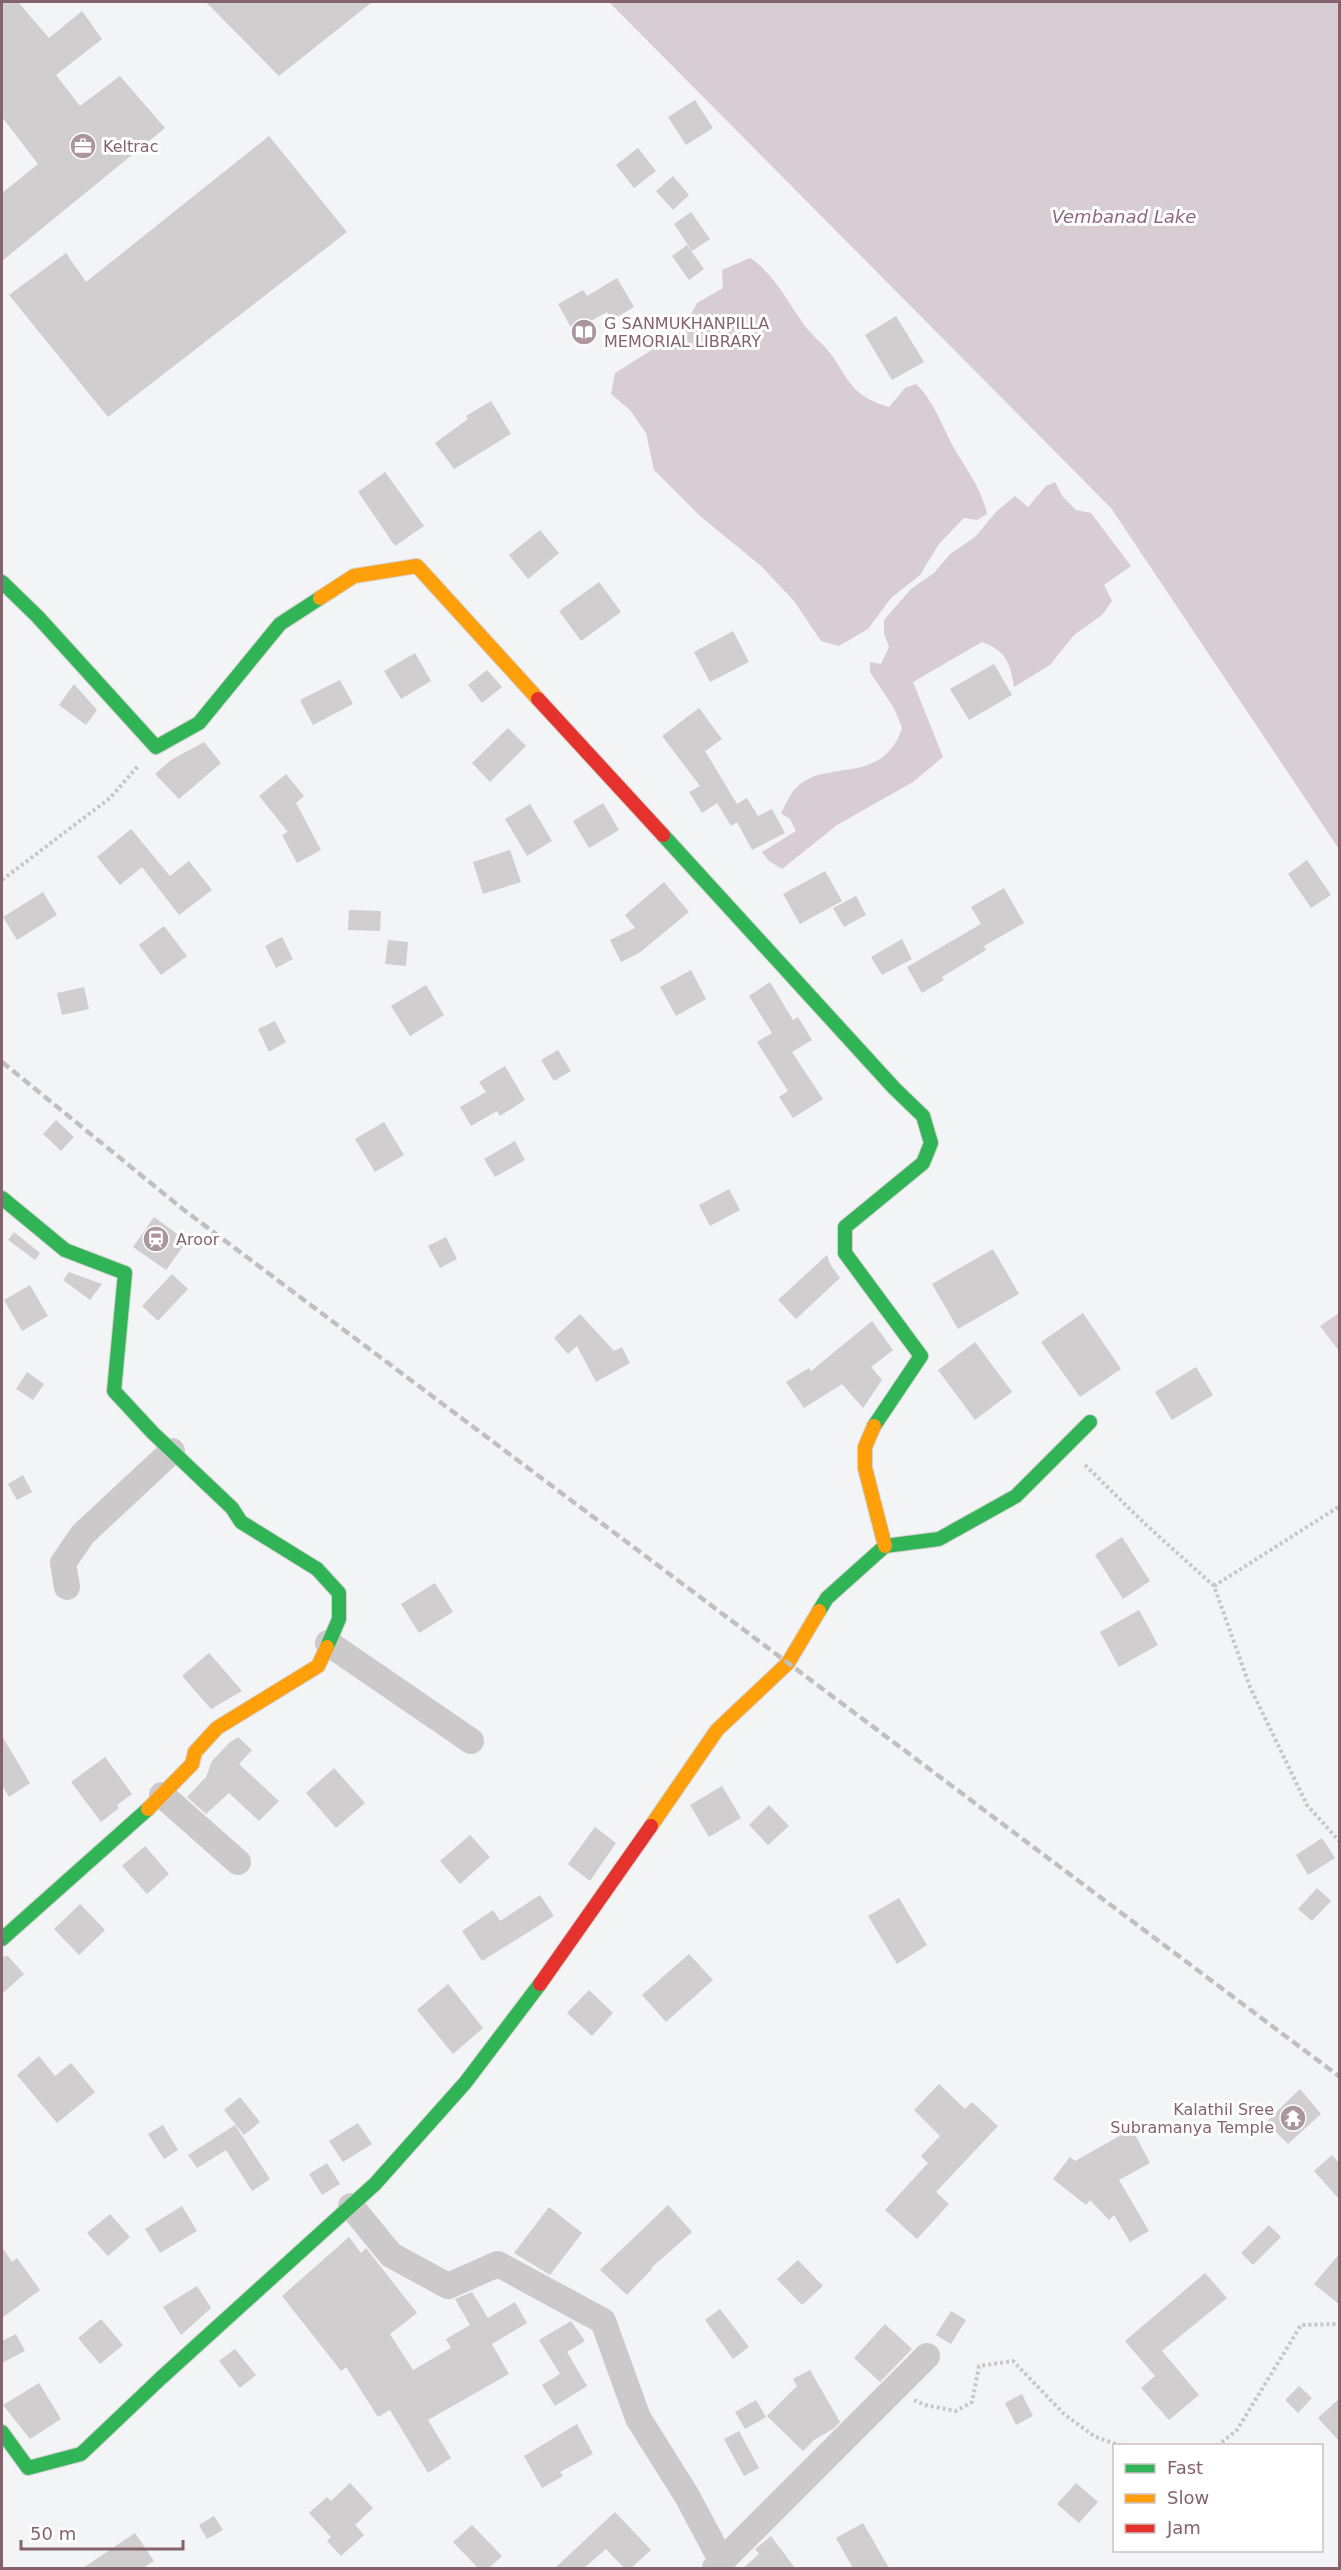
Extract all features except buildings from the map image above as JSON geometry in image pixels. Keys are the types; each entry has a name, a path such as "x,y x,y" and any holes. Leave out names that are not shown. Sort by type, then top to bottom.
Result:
{"street":[{"path":"2,582 38,617 156,747 199,723 280,624 354,576 417,566 747,930 894,1088 923,1116 931,1143 923,1163 845,1227 844,1252 921,1356 907,1380 877,1420 864,1448 869,1494 885,1546"},
{"path":"2,1197 65,1250 125,1273 114,1391 232,1508 241,1522 317,1569 339,1593 339,1619 318,1666 217,1728 195,1752 192,1764 142,1816 2,1939"},
{"path":"2,2432 28,2468 81,2454 160,2378 266,2285 375,2184 465,2083 568,1946 717,1730 788,1664 827,1598 885,1546 939,1539 1016,1496 1090,1422"},
{"path":"67,1587 63,1563 83,1534 172,1451"},
{"path":"328,1643 471,1741"},
{"path":"162,1795 238,1862"},
{"path":"351,2206 392,2255 448,2286 498,2264 603,2321 638,2418 687,2496 718,2565 927,2356"}],"path":[{"path":"2,880 110,798 156,747"},
{"path":"1066,1446 1144,1523 1214,1586 1250,1687 1306,1805 1340,1842"},
{"path":"1214,1586 1340,1506"},
{"path":"1218,2444 1237,2430 1301,2325 1340,2324"},
{"path":"892,2391 925,2405 956,2411 972,2402 979,2366 1013,2361 1064,2414 1094,2436 1118,2444"}],"water":[{"name":"Vembanad Lake","path":"609,2 1339,2 1339,849 1111,508"},
{"path":"750,258 774,280 805,326 830,353 850,383 861,394 889,407 905,388 916,384 933,406 985,505 987,514 977,520 964,518 939,544 920,575 891,598 868,629 839,646 821,641 794,601 761,566 700,516 654,470 646,433 630,410 611,394 615,373 682,331 697,303 723,288 722,270"},
{"path":"1055,482 1063,497 1076,510 1091,513 1131,566 1104,585 1112,601 1102,615 1074,635 1050,665 1014,687 1006,658 997,649 982,642 913,682 943,757 913,782 837,825 782,869 769,861 762,852 796,831 790,819 781,813 795,789 821,774 867,765 881,758 893,747 902,728 894,708 870,672 870,662 881,664 889,647 884,633 884,620 911,589 934,573 950,554 975,537 996,512 1015,496 1028,507 1046,486"},
{"path":"1339,1313 1339,1351 1320,1326"}],"railway":[{"path":"2,1062 184,1210 1340,2077"}],"traffic: fast":[{"path":"2,582 38,617 156,747 199,723 280,624 320,598"},
{"path":"663,835 894,1088 923,1116 931,1143 923,1163 845,1227 845,1253 921,1356 874,1426"},
{"path":"2,1198 65,1250 125,1273 114,1391 153,1433 232,1508 241,1522 317,1569 339,1593 339,1619 327,1647"},
{"path":"819,1611 827,1598 885,1546 939,1539 1016,1496 1090,1422"},
{"path":"2,1939 148,1809"},
{"path":"2,2432 28,2468 81,2454 161,2378 375,2184 465,2083 540,1984"}],"traffic: slow":[{"path":"320,598 354,576 417,566 538,699"},
{"path":"874,1426 865,1447 865,1468 885,1546"},
{"path":"651,1826 717,1730 788,1663 819,1611"},
{"path":"148,1809 192,1764 195,1752 217,1728 318,1666 327,1647"}],"traffic: jam":[{"path":"538,699 663,835"},
{"path":"540,1984 651,1826"}],"place":[{"name":"Keltrac","path":"83,146"},
{"name":"G SANMUKHANPILLA MEMORIAL LIBRARY","path":"584,332"},
{"name":"Aroor","path":"156,1239"},
{"name":"Kalathil Sree Subramanya Temple","path":"1293,2118"}]}
